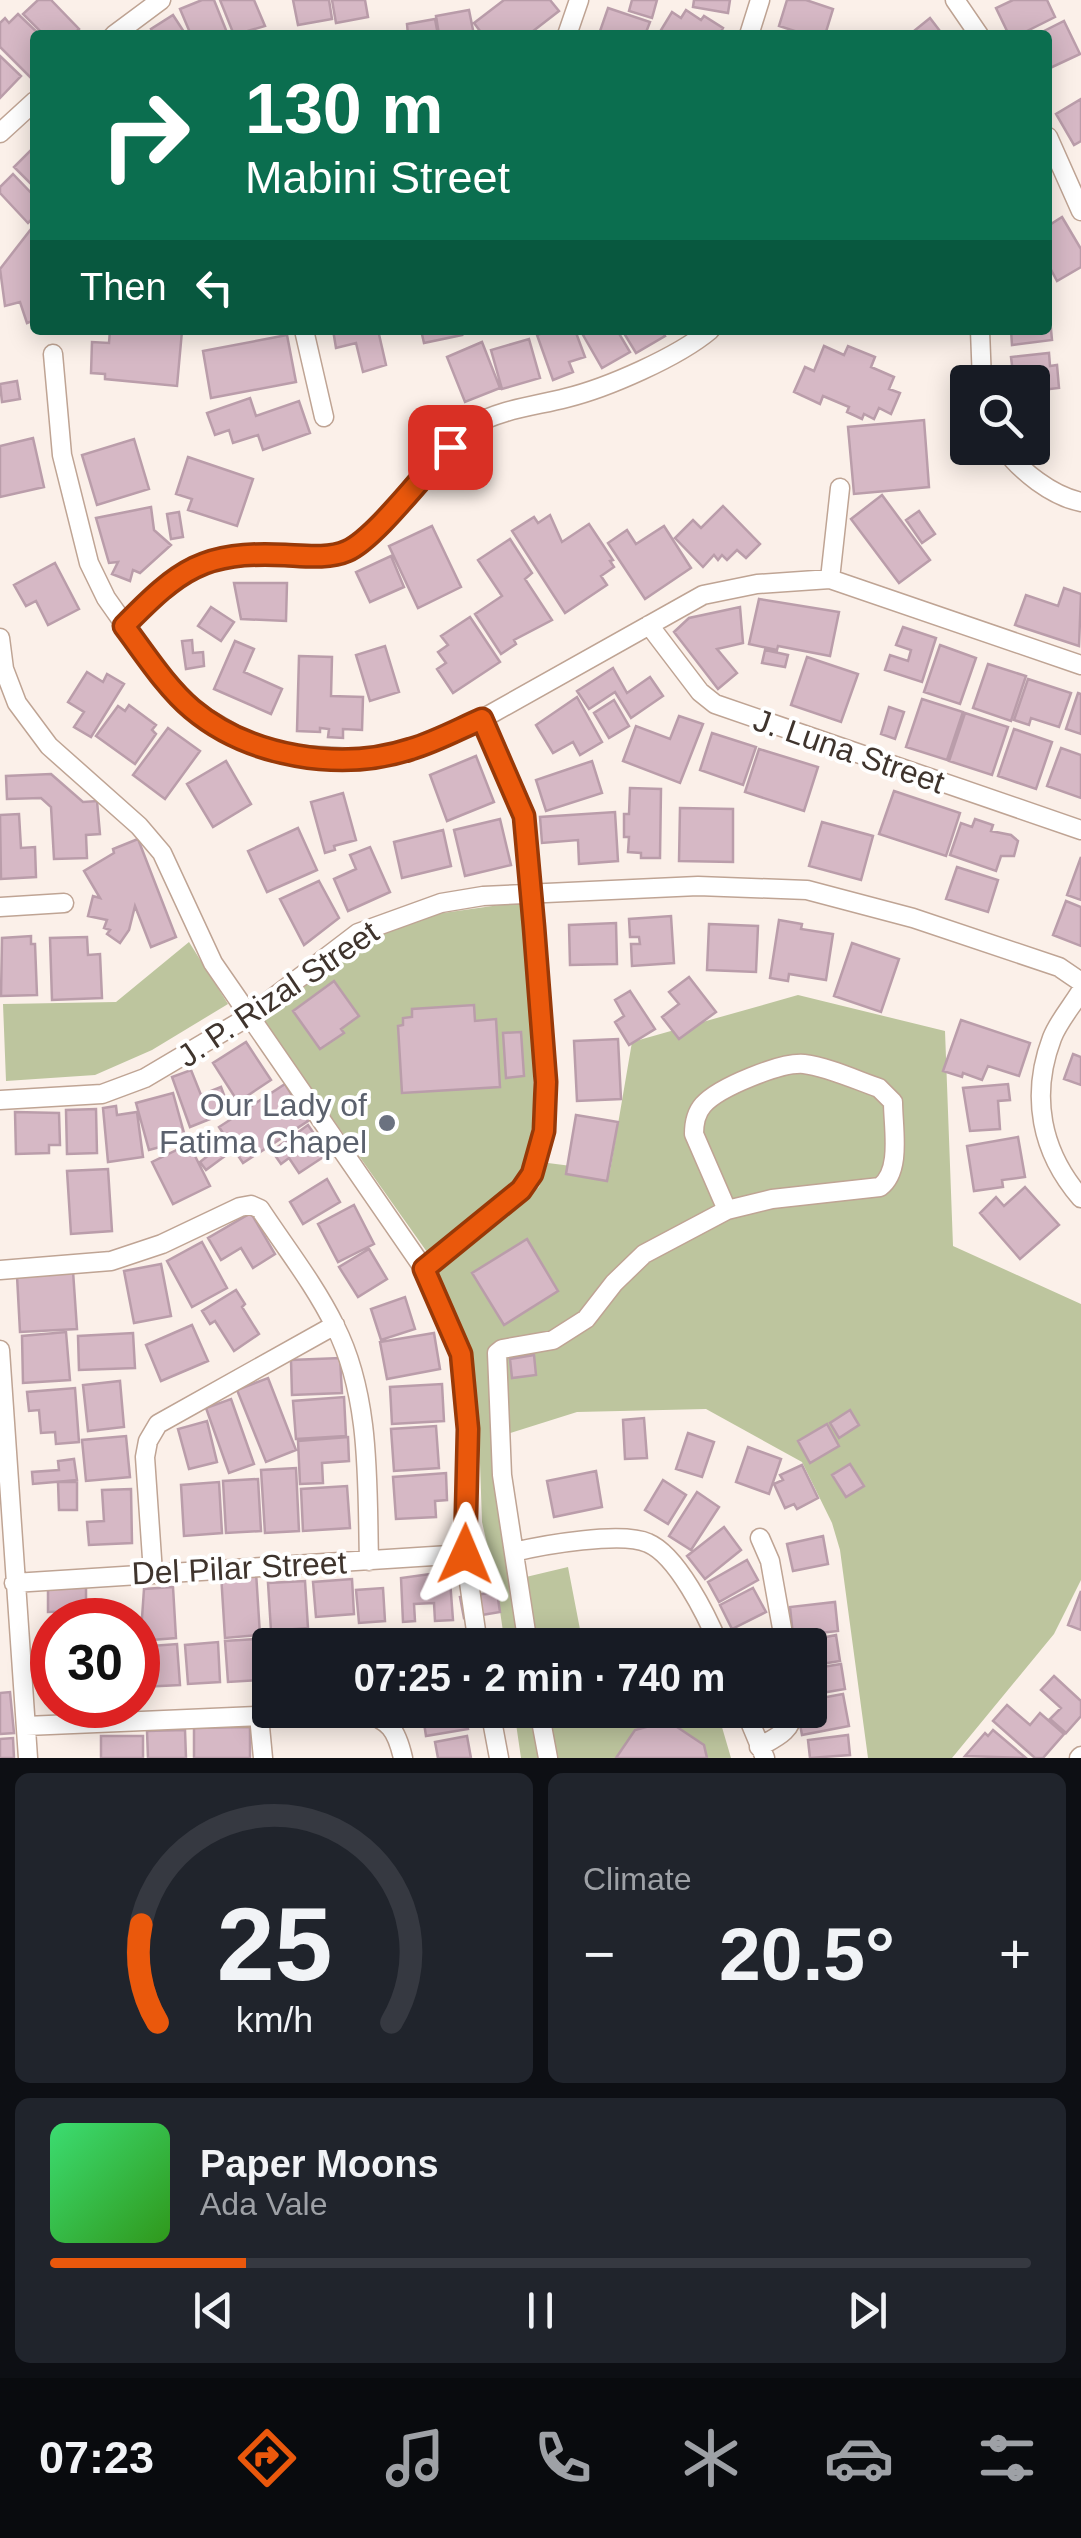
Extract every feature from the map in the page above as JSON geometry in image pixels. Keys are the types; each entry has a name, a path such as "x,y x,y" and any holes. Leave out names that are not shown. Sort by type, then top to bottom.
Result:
{"street":[{"path":"121,30 161,0"},
{"path":"569,30 580,0"},
{"path":"751,30 760,0"},
{"path":"955,0 976,30"},
{"path":"0,133 30,106"},
{"path":"1052,146 1081,211"},
{"path":"305,335 324,417"},
{"path":"124,626 158,591 189,568 221,557 316,556 348,551 471,427 518,407 569,398 631,375 701,335"},
{"path":"980,335 981,365"},
{"path":"53,354 62,455 89,563 124,626 193,710 248,742 282,754 372,758 412,749 482,719 703,595 757,584 830,580 1081,665"},
{"path":"1019,465 1038,481 1081,502"},
{"path":"830,580 840,488"},
{"name":"J. Luna Street","path":"650,625 700,692 714,704 1081,830"},
{"path":"0,638 4,669 17,703 49,746 139,826 162,853 213,962 424,1269 461,1354 468,1429 465,1554 475,1628"},
{"path":"424,1269 521,1190 532,1174 544,1131 546,1082 524,816 482,719"},
{"name":"J. P. Rizal Street","path":"0,1100 102,1094 146,1078 248,1017 358,933 441,903 531,892 698,886 807,890 913,918 1059,967 1081,982"},
{"path":"0,907 64,903"},
{"path":"1081,991 1053,1035 1041,1077 1046,1144 1063,1178 1081,1198"},
{"path":"525,1628 502,1475 497,1353 553,1340 586,1320 614,1283 644,1254 727,1210 789,1196 880,1187 890,1180 894,1166 893,1102 888,1094 806,1064 783,1065 717,1094 702,1106 694,1120 694,1134 727,1210"},
{"path":"0,1270 112,1261 162,1244 250,1205 260,1209 335,1325 356,1380 365,1451 368,1561"},
{"path":"153,1572 145,1457 148,1441 158,1424 335,1325"},
{"path":"0,1350 28,1758"},
{"path":"760,1538 770,1562 782,1628"},
{"path":"514,1552 549,1544 601,1540 650,1543 661,1551 702,1604 712,1628"},
{"name":"Del Pilar Street","path":"14,1583 465,1554"},
{"path":"26,1726 252,1716"},
{"path":"260,1728 263,1758"},
{"path":"391,1728 398,1737 403,1758"},
{"path":"493,1728 499,1758"},
{"path":"543,1728 548,1758"},
{"path":"752,1728 762,1752 786,1728"}],"green space":[{"path":"520,902 532,1042 533,1121 529,1152 521,1172 502,1194 427,1252 262,1019 363,941 429,915"},
{"path":"189,942 228,1004 152,1050 95,1075 6,1081 3,1004 116,1002"},
{"path":"798,995 945,1031 953,1246 1081,1304 1081,1580 1054,1634 952,1758 868,1758 840,1550 832,1523 802,1462 706,1409 577,1412 504,1435 526,1577 568,1567 580,1628 502,1628 482,1522 479,1434 469,1347 436,1269 539,1187 548,1163 610,1171 632,1042"},
{"path":"517,1728 722,1728 731,1758 521,1758"}],"building":[{"path":"38,0 51,0 79,29 39,30 23,14"},
{"path":"202,0 214,0 226,30 189,30 180,9"},
{"path":"220,0 254,0 265,26 232,30"},
{"path":"293,0 329,0 332,19 298,25"},
{"path":"332,0 365,0 368,17 336,23"},
{"path":"504,0 550,0 559,11 534,30 479,30 474,23"},
{"path":"632,0 657,0 652,18 629,11"},
{"path":"694,0 730,0 728,13 693,7"},
{"path":"787,0 806,0 833,9 827,30 779,26"},
{"path":"1013,0 1047,0 1055,17 1029,30 1007,30 996,8"},
{"path":"608,8 650,22 647,30 600,30"},
{"path":"469,10 473,30 438,30 436,16"},
{"path":"686,10 723,28 661,30 672,12 681,18"},
{"path":"18,14 35,30 30,30 30,77 0,47 0,23 5,18 9,23"},
{"path":"173,15 183,30 152,30"},
{"path":"930,18 939,30 915,30"},
{"path":"435,19 437,30 408,30 407,24"},
{"path":"1064,21 1080,54 1052,67 1052,30 1046,30"},
{"path":"0,56 21,76 0,98"},
{"path":"1081,99 1081,141 1074,145 1056,114"},
{"path":"30,151 30,183 14,167"},
{"path":"13,174 30,192 28,223 0,193 0,187"},
{"path":"1062,217 1081,249 1081,267 1057,281 1052,272 1052,223"},
{"path":"30,230 30,322 27,323 20,302 5,306 0,269"},
{"path":"110,335 182,335 177,386 105,379 105,374 91,373 92,342 109,343"},
{"path":"287,335 296,382 211,398 203,351"},
{"path":"334,335 379,335 386,365 363,372 356,343 336,348"},
{"path":"422,335 462,335 424,343"},
{"path":"537,335 577,335 585,357 569,362 573,372 553,380"},
{"path":"583,335 620,335 630,352 602,368"},
{"path":"625,335 665,336 636,353"},
{"path":"1011,335 1052,335 1052,340 1012,345"},
{"path":"529,339 540,378 502,389 491,350"},
{"path":"482,342 500,388 465,402 447,357"},
{"path":"824,346 844,355 848,346 875,357 871,367 894,377 889,389 900,393 891,414 879,408 874,419 864,414 862,419 847,412 849,407 823,396 820,404 794,392 805,367 814,371"},
{"path":"1049,353 1050,365 1012,365 1011,357"},
{"path":"1057,365 1059,388 1050,389 1050,366"},
{"path":"17,381 20,399 2,402 0,384"},
{"path":"250,398 256,416 299,401 310,433 263,450 258,435 233,443 229,430 215,435 207,413"},
{"path":"924,420 929,487 854,494 848,427"},
{"path":"33,438 44,487 0,497 0,446"},
{"path":"134,439 149,489 97,505 82,455"},
{"path":"188,457 253,479 237,526 188,510 192,499 176,494"},
{"path":"882,495 930,560 899,583 851,519"},
{"path":"723,506 760,544 746,558 737,550 727,560 722,555 718,560 714,555 703,567 675,538 693,520 701,528"},
{"path":"151,507 154,530 171,545 140,573 133,570 130,581 112,574 118,562 109,563 96,518"},
{"path":"919,511 935,534 922,543 906,520"},
{"path":"179,512 183,537 171,539 167,514"},
{"path":"550,515 562,542 589,524 613,560 610,561 614,567 601,576 607,585 565,613 512,531 534,517 538,523"},
{"path":"432,526 461,587 418,608 389,546"},
{"path":"664,526 691,568 645,599 608,543 627,530 636,544"},
{"path":"510,539 532,573 525,579 552,620 514,640 516,644 501,654 475,614 502,596 478,560"},
{"path":"391,556 404,587 370,602 356,572"},
{"path":"55,563 79,609 48,625 36,601 26,606 14,585"},
{"path":"234,583 287,583 286,621 241,619"},
{"path":"1064,588 1081,594 1079,646 1015,625 1026,595 1058,606"},
{"path":"759,599 839,612 830,656 749,644"},
{"path":"211,607 234,622 221,641 198,626"},
{"path":"740,607 743,643 717,649 737,673 718,689 674,632 689,618"},
{"path":"470,617 500,662 453,693 437,669 446,663 438,652 448,645 441,636"},
{"path":"903,627 936,638 922,682 885,670 890,655 908,661 911,650 896,645"},
{"path":"192,640 193,653 203,652 204,666 186,669 182,641"},
{"path":"235,641 254,649 244,672 282,689 271,714 214,689"},
{"path":"940,645 976,658 960,704 924,692"},
{"path":"385,646 399,692 370,701 356,655"},
{"path":"765,650 788,655 785,667 762,663"},
{"path":"299,656 332,657 331,696 363,697 362,730 343,729 343,738 328,737 329,729 297,731"},
{"path":"807,657 858,674 841,722 791,705"},
{"path":"988,664 1026,676 1011,721 973,708"},
{"path":"613,668 627,693 650,677 663,696 631,718 615,692 589,709 577,691"},
{"path":"87,672 103,682 107,674 124,684 91,737 74,727 84,712 68,702"},
{"path":"1028,679 1071,693 1059,727 1031,718 1029,725 1014,720"},
{"path":"1078,693 1081,694 1081,734 1066,729"},
{"path":"577,697 602,742 580,755 573,742 553,753 536,725"},
{"path":"922,699 963,712 947,760 906,747"},
{"path":"614,700 629,726 609,738 594,713"},
{"path":"129,705 156,725 152,730 156,734 135,764 96,736 118,706 125,711"},
{"path":"889,707 904,712 895,739 881,734"},
{"path":"965,713 1008,727 992,775 949,761"},
{"path":"679,716 703,724 680,783 623,761 636,726 670,739"},
{"path":"168,728 200,751 165,799 133,775"},
{"path":"1014,729 1052,742 1036,789 998,776"},
{"path":"712,733 756,747 743,785 700,770"},
{"path":"1061,748 1081,755 1081,798 1047,786"},
{"path":"759,749 818,767 804,811 745,792"},
{"path":"476,756 494,802 447,821 430,775"},
{"path":"226,761 251,804 213,827 187,784"},
{"path":"592,761 602,793 546,811 536,780"},
{"path":"51,774 83,802 97,801 100,834 86,835 87,858 54,859 51,807 41,798 7,799 6,776"},
{"path":"630,788 661,789 660,858 641,858 641,853 628,852 624,814 629,814"},
{"path":"894,791 960,813 946,856 879,834"},
{"path":"343,793 356,840 325,853 311,802"},
{"path":"680,808 733,809 733,862 679,861"},
{"path":"615,812 618,861 579,864 578,840 542,843 540,817"},
{"path":"19,814 21,848 35,847 36,877 1,879 0,815"},
{"path":"500,819 511,865 465,876 454,830"},
{"path":"975,819 993,825 991,831 1011,835 1018,841 1014,856 1001,856 996,871 950,855 961,823 972,827"},
{"path":"822,822 873,836 861,880 809,866"},
{"path":"298,828 317,870 267,892 248,851"},
{"path":"443,830 451,866 402,878 394,842"},
{"path":"138,839 176,937 151,947 135,906 129,930 120,943 107,934 107,920 88,916 93,896 100,898 84,871 114,853 113,849"},
{"path":"370,847 390,892 348,911 334,879 356,869 350,855"},
{"path":"1081,857 1081,900 1067,895"},
{"path":"957,867 998,880 988,912 946,899"},
{"path":"319,881 339,918 304,945 280,899"},
{"path":"1066,901 1081,907 1081,946 1053,935"},
{"path":"671,916 674,963 632,966 631,944 640,944 639,937 630,937 629,919"},
{"path":"779,920 802,924 801,929 833,934 826,980 789,974 788,981 770,978"},
{"path":"616,923 617,964 570,965 569,925"},
{"path":"709,924 758,926 756,972 707,970"},
{"path":"31,936 31,944 35,944 37,995 1,996 2,938"},
{"path":"87,937 88,955 100,954 102,998 52,1000 50,938"},
{"path":"852,943 899,959 881,1012 834,996"},
{"path":"689,977 716,1012 679,1039 662,1017 679,1004 669,992"},
{"path":"334,981 359,1016 341,1029 344,1033 320,1049 293,1011"},
{"path":"630,991 655,1029 629,1045 615,1022 624,1016 615,1000"},
{"path":"474,1005 475,1021 496,1019 500,1087 402,1093 398,1026 403,1025 403,1018 412,1017 412,1009"},
{"path":"961,1020 1030,1043 1019,1076 988,1066 982,1080 943,1071"},
{"path":"521,1032 524,1076 506,1078 503,1033"},
{"path":"618,1039 621,1099 577,1101 574,1041"},
{"path":"246,1042 271,1080 238,1102 213,1063"},
{"path":"1073,1054 1081,1057 1081,1085 1064,1079"},
{"path":"191,1070 201,1095 221,1087 230,1111 190,1127 172,1077"},
{"path":"285,1084 308,1121 243,1163 219,1127"},
{"path":"1008,1084 1010,1100 998,1101 1000,1129 970,1131 963,1088"},
{"path":"173,1093 186,1140 149,1150 136,1103"},
{"path":"116,1106 117,1115 137,1112 143,1157 108,1162 103,1108"},
{"path":"96,1109 97,1153 67,1154 66,1110"},
{"path":"15,1112 59,1113 60,1145 49,1145 49,1153 16,1154"},
{"path":"576,1115 618,1122 607,1181 566,1174"},
{"path":"308,1125 328,1154 299,1173 289,1158 281,1164 272,1151"},
{"path":"212,1133 219,1144 202,1155 195,1144"},
{"path":"1018,1137 1025,1177 1002,1180 1003,1187 974,1191 967,1146"},
{"path":"189,1144 210,1186 173,1204 152,1162"},
{"path":"219,1147 225,1156 206,1170 200,1162"},
{"path":"108,1169 112,1231 71,1234 67,1171"},
{"path":"327,1179 340,1202 303,1224 290,1202"},
{"path":"1025,1187 1059,1225 1020,1259 980,1213 996,1197 1004,1206"},
{"path":"354,1205 374,1244 338,1262 318,1224"},
{"path":"251,1213 275,1254 253,1268 241,1248 221,1260 208,1238"},
{"path":"527,1239 558,1291 504,1325 472,1273"},
{"path":"202,1242 227,1288 192,1307 167,1261"},
{"path":"369,1249 387,1279 358,1297 339,1267"},
{"path":"161,1264 171,1316 134,1323 124,1271"},
{"path":"73,1271 77,1329 20,1332 17,1276"},
{"path":"236,1290 259,1334 234,1351 215,1321 210,1324 202,1311"},
{"path":"405,1297 415,1329 381,1340 371,1309"},
{"path":"192,1325 208,1361 161,1381 146,1345"},
{"path":"66,1332 70,1380 23,1383 22,1336"},
{"path":"133,1333 135,1368 79,1370 78,1336"},
{"path":"434,1333 440,1369 387,1379 380,1342"},
{"path":"534,1355 536,1375 512,1378 510,1359"},
{"path":"340,1358 342,1393 292,1395 291,1360"},
{"path":"268,1378 296,1450 266,1462 237,1390"},
{"path":"120,1381 124,1427 88,1431 83,1385"},
{"path":"442,1384 444,1421 392,1424 390,1387"},
{"path":"75,1388 79,1442 56,1444 55,1432 41,1433 39,1410 29,1411 27,1392"},
{"path":"344,1397 346,1436 296,1439 293,1401"},
{"path":"231,1399 254,1464 229,1473 206,1408"},
{"path":"850,1410 859,1425 839,1438 830,1423"},
{"path":"644,1418 647,1458 625,1459 623,1420"},
{"path":"207,1421 217,1462 189,1469 178,1429"},
{"path":"827,1424 839,1446 810,1463 798,1441"},
{"path":"436,1426 439,1468 394,1471 391,1429"},
{"path":"688,1433 714,1442 702,1477 676,1469"},
{"path":"126,1436 130,1477 86,1481 82,1440"},
{"path":"348,1437 349,1461 322,1463 323,1483 300,1484 298,1441"},
{"path":"748,1447 781,1459 769,1494 736,1482"},
{"path":"74,1459 77,1480 33,1484 32,1472 59,1470 58,1461"},
{"path":"850,1464 864,1486 846,1497 832,1475"},
{"path":"802,1465 818,1498 797,1509 794,1504 785,1508 774,1484 783,1480 780,1475"},
{"path":"296,1468 299,1531 265,1533 261,1470"},
{"path":"596,1471 602,1507 554,1517 547,1481"},
{"path":"446,1473 447,1500 435,1501 436,1517 396,1519 393,1477"},
{"path":"258,1479 261,1531 226,1533 223,1481"},
{"path":"663,1480 686,1495 668,1524 645,1510"},
{"path":"58,1482 77,1482 77,1510 59,1510"},
{"path":"219,1482 222,1533 184,1536 181,1485"},
{"path":"347,1486 350,1528 303,1531 301,1489"},
{"path":"131,1489 132,1543 89,1545 87,1522 104,1521 102,1490"},
{"path":"697,1492 719,1507 691,1550 669,1536"},
{"path":"724,1527 741,1550 705,1579 687,1556"},
{"path":"823,1536 828,1564 793,1571 787,1544"},
{"path":"747,1560 758,1580 719,1602 708,1582"},
{"path":"256,1572 260,1628 252,1628 252,1636 225,1638 221,1574"},
{"path":"445,1572 445,1580 450,1580 453,1620 435,1621 434,1603 414,1604 415,1621 403,1622 401,1578"},
{"path":"352,1579 354,1614 316,1617 313,1582"},
{"path":"305,1581 308,1628 271,1628 268,1583"},
{"path":"86,1587 86,1598 48,1598 48,1588"},
{"path":"173,1587 176,1638 160,1639 160,1598 143,1598 144,1589"},
{"path":"383,1588 385,1621 359,1623 356,1590"},
{"path":"753,1588 766,1612 732,1628 720,1605"},
{"path":"1081,1591 1081,1630 1068,1625"},
{"path":"497,1592 500,1612 464,1618 460,1597"},
{"path":"835,1602 838,1631 792,1628 790,1607"},
{"path":"836,1635 840,1661 827,1663 827,1637"},
{"path":"252,1639 252,1681 228,1682 225,1641"},
{"path":"218,1642 220,1682 188,1684 185,1645"},
{"path":"177,1644 180,1685 160,1686 160,1645"},
{"path":"841,1664 845,1689 827,1692 827,1666"},
{"path":"1054,1676 1081,1701 1081,1716 1066,1733 1050,1719 1061,1708 1041,1690"},
{"path":"10,1692 14,1733 0,1734 0,1693"},
{"path":"843,1694 849,1726 802,1735 801,1728 827,1728 827,1697"},
{"path":"1007,1705 1030,1725 1040,1713 1064,1734 1043,1758 1035,1758 993,1721"},
{"path":"250,1727 250,1758 194,1758 194,1728"},
{"path":"425,1728 468,1728 468,1729 426,1736"},
{"path":"678,1728 704,1745 707,1758 616,1758 635,1730"},
{"path":"185,1730 186,1758 148,1758 147,1731"},
{"path":"993,1730 1026,1758 965,1756 985,1733 988,1736"},
{"path":"848,1735 850,1755 810,1758 808,1740"},
{"path":"101,1736 143,1736 143,1758 101,1758"},
{"path":"467,1736 471,1758 438,1758 435,1742"},
{"path":"13,1738 14,1758 0,1758 0,1739"}],"place":[{"name":"Our Lady of Fatima Chapel","path":"387,1123"}],"route":[{"path":"450,447 372,531 348,551 316,556 221,557 189,568 158,591 124,626 193,710 248,742 282,754 372,758 412,749 482,719 524,816 546,1082 544,1131 532,1174 521,1190 424,1269 461,1354 468,1429 465,1554"}]}
